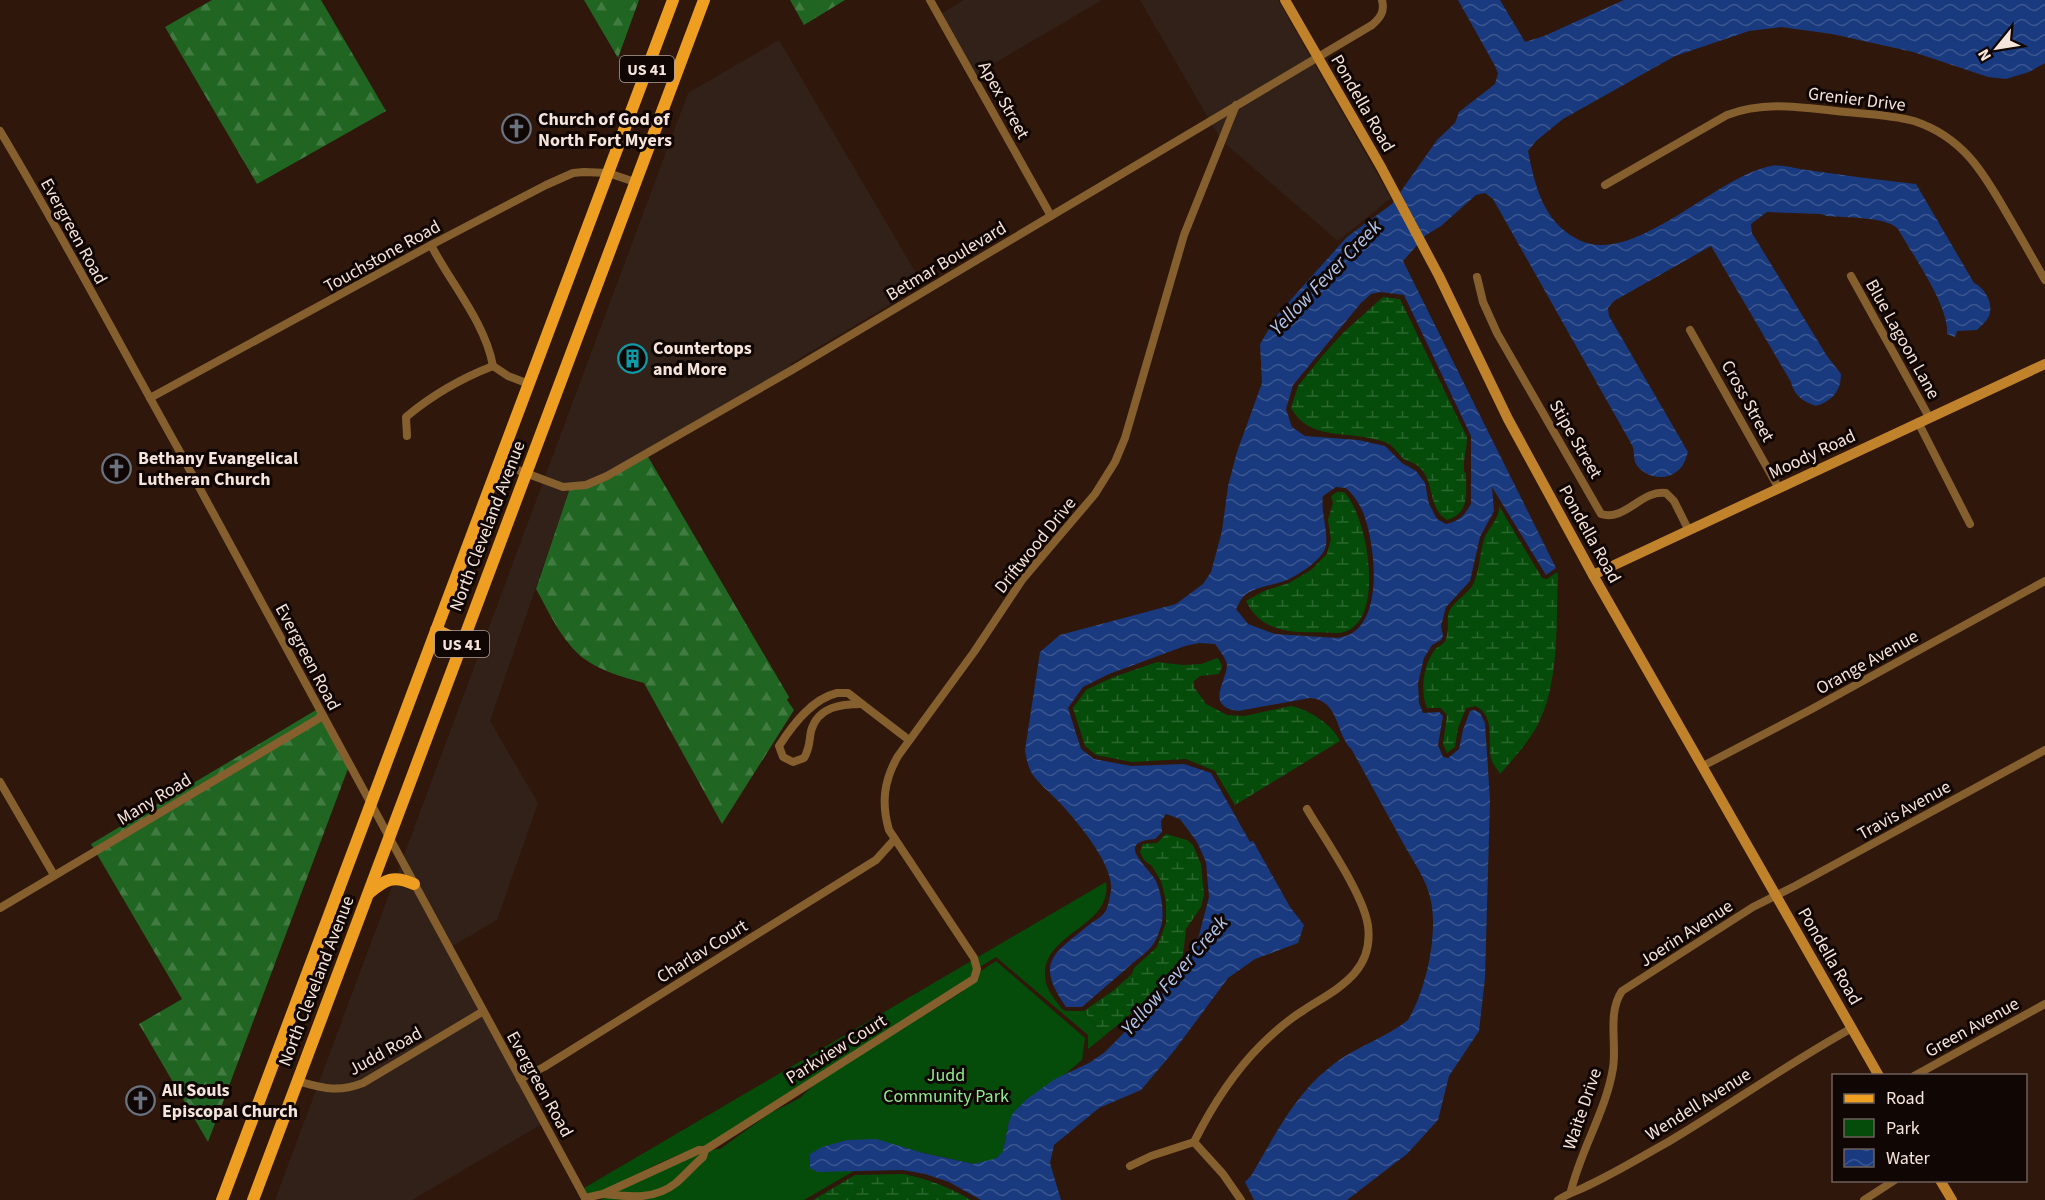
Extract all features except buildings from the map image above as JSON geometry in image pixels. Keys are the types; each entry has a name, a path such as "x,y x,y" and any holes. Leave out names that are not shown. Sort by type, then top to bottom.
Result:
{"main road":[{"name":"North Cleveland Avenue","path":"222,1200 673,0"},
{"name":"North Cleveland Avenue","path":"253,1200 704,0"},
{"name":"Pondella Road","path":"1285,0 1382,167 1508,419 1593,575 1878,1074"},
{"name":"Moody Road","path":"1593,575 2045,364"},
{"path":"436,630 462,642"},
{"path":"368,894 383,882 392,879 402,879 414,884"},
{"path":"1941,1182 1952,1200"}],"street":[{"name":"Apex Street","path":"930,0 1051,216"},
{"name":"Betmar Boulevard","path":"499,463 551,484 574,487 586,485 607,476 792,370 1372,26 1381,18 1384,7 1382,0"},
{"name":"Driftwood Drive","path":"977,969 966,945 889,830 884,809 885,784 892,765 974,652 1022,580 1081,512 1116,462 1184,236 1236,105"},
{"name":"Grenier Drive","path":"1605,185 1728,116 1748,108 1769,105 1899,118 1924,125 1948,137 1977,164 2045,280"},
{"name":"Evergreen Road","path":"0,131 150,398 390,837 482,1012 586,1199"},
{"name":"Touchstone Road","path":"150,398 430,245 546,185 573,173 584,172 608,173 635,182"},
{"path":"430,245 467,305 490,353 493,366 508,376 529,384"},
{"name":"Blue Lagoon Lane","path":"1851,276 1929,417"},
{"name":"Stipe Street","path":"1477,277 1489,316 1601,514 1612,516 1654,494 1666,493 1674,501 1688,529"},
{"name":"Cross Street","path":"1690,330 1778,487"},
{"path":"407,436 406,417 415,409 473,374 493,366"},
{"path":"1918,422 1970,524"},
{"name":"Orange Avenue","path":"1703,766 2045,581"},
{"path":"862,704 839,704 828,710 814,723 810,747 804,758 793,762 783,757 779,746 789,730 817,701 826,695 837,693 848,693 909,740"},
{"name":"Many Road","path":"0,908 322,716"},
{"path":"803,716 814,723"},
{"name":"Travis Avenue","path":"1777,896 2045,750"},
{"path":"0,782 54,875"},
{"path":"1130,1166 1151,1156 1194,1142 1202,1126 1249,1058 1283,1025 1328,997 1347,982 1362,963 1366,951 1368,926 1361,904 1307,809"},
{"name":"Charlav Court","path":"520,1078 544,1067 876,860 894,840"},
{"name":"Joerin Avenue","path":"1616,1001 1623,992 1668,961 1753,907 1777,896"},
{"name":"Parkview Court","path":"586,1199 603,1194 678,1158 705,1150 965,986 974,979 977,969"},
{"name":"Waite Drive","path":"1571,1191 1576,1171 1610,1082 1614,1058 1616,1001"},
{"name":"Green Avenue","path":"1918,1074 2045,1004"},
{"name":"Judd Road","path":"297,1081 337,1090 363,1083 482,1012"},
{"name":"Wendell Avenue","path":"1558,1200 1571,1191 1584,1188 1647,1154 1852,1028"},
{"path":"1194,1142 1223,1174 1241,1200"},
{"name":"Parkview Court","path":"603,1194 636,1198 667,1190 703,1157 705,1150"},
{"path":"1864,1200 1892,1182"}],"shaded area":[{"path":"964,0 1102,0 971,77 937,16"},
{"path":"1140,0 1278,0 1391,198 1338,241 1221,140"},
{"path":"779,40 923,285 790,364 794,368 597,481 571,485 490,721 538,803 497,920 446,950 519,1078 542,1124 412,1200 275,1200 393,884 401,884 417,890 422,881 405,874 397,874 688,93"}],"green space":[{"path":"212,0 321,0 386,111 257,184 165,27"},
{"path":"584,0 639,0 618,58"},
{"path":"790,0 845,0 804,25"},
{"path":"1383,297 1400,299 1467,437 1464,467 1466,473 1465,501 1460,513 1447,520 1437,509 1425,474 1417,465 1404,459 1389,444 1374,439 1317,430 1298,418 1291,408 1298,386 1324,354 1343,333"},
{"path":"647,455 789,697 787,700 794,710 722,824 644,683 604,670 583,658 562,634 536,589 571,485 597,481"},
{"path":"1337,492 1344,492 1353,505 1361,524 1366,547 1369,571 1368,594 1363,614 1353,627 1337,633 1297,632 1273,627 1254,613 1246,601 1264,591 1289,583 1311,570 1327,554 1331,539 1328,520 1333,503 1331,496"},
{"path":"1499,506 1542,578 1547,579 1557,572 1558,575 1557,632 1550,691 1533,733 1500,774 1490,754 1489,724 1482,711 1476,706 1466,708 1458,728 1455,747 1447,753 1443,744 1447,715 1441,708 1427,708 1423,687 1430,657 1446,639 1449,612 1473,584 1484,539 1498,515"},
{"path":"1218,658 1222,666 1219,674 1200,676 1194,681 1194,687 1206,704 1227,715 1244,716 1291,706 1312,714 1326,724 1340,741 1235,805 1215,771 1186,759 1132,762 1096,755 1085,746 1073,708 1086,690 1111,678 1157,662 1183,665 1201,664"},
{"path":"316,710 349,766 208,1142 139,1024 182,999 91,844"},
{"path":"1166,834 1187,840 1193,845 1201,864 1204,895 1201,907 1186,929 1183,955 1163,987 1103,1037 1084,1011 1132,974 1134,968 1157,947 1166,923 1166,901 1161,881 1140,852 1143,844 1157,843"},
{"path":"1106,882 1105,898 1098,911 1062,941 1052,952 1046,966 1047,986 1062,1009 1084,1011 1103,1037 1088,1049 1088,1035 996,957 978,968 959,989 719,1144 706,1146 669,1159 621,1182 599,1196 584,1200 579,1191"},
{"name":"Judd Community Park","path":"996,961 1085,1038 1082,1060 1009,1122 1003,1151 993,1168 897,1146 804,1200 601,1200 620,1187 705,1150 720,1149 769,1114 800,1098 819,1080 962,992 981,971"},
{"path":"903,1174 938,1184 971,1200 813,1200 855,1175"}],"water":[{"name":"Yellow Fever Creek","path":"1458,0 1500,0 1525,42 1544,36 1624,0 2045,0 2045,63 2029,72 2006,79 1988,77 1913,52 1832,34 1781,27 1749,31 1675,56 1563,119 1536,141 1528,151 1542,201 1556,223 1577,239 1599,245 1622,242 1648,232 1724,186 1771,166 1916,184 1974,283 1988,297 1989,316 1977,330 1957,331 1955,337 1947,334 1943,310 1937,296 1898,229 1884,222 1865,218 1767,212 1751,224 1752,233 1827,356 1841,374 1841,380 1831,398 1816,406 1797,395 1711,246 1614,301 1608,308 1609,316 1688,452 1681,468 1671,475 1653,476 1638,467 1633,447 1493,199 1485,193 1476,195 1441,226 1426,235 1403,261 1556,568 1546,575 1492,487 1494,511 1480,537 1470,581 1446,607 1441,626 1443,636 1441,640 1432,645 1424,658 1418,683 1419,703 1423,713 1439,712 1443,716 1438,745 1443,757 1448,758 1459,749 1470,711 1475,710 1480,713 1485,723 1490,800 1485,978 1479,1031 1449,1076 1438,1120 1407,1154 1347,1200 1254,1200 1245,1182 1251,1176 1295,1104 1317,1079 1338,1061 1408,1020 1420,994 1429,962 1433,915 1429,893 1423,878 1327,705 1320,700 1310,698 1238,711 1228,708 1222,704 1220,698 1227,665 1225,660 1215,644 1199,643 1109,674 1083,687 1068,708 1081,749 1094,759 1131,766 1184,764 1211,773 1250,842 1253,841 1290,907 1304,925 1298,943 1255,959 1228,978 1174,1051 1141,1090 1099,1108 1054,1145 1050,1163 1061,1200 981,1200 949,1182 925,1174 903,1170 818,1172 810,1168 810,1154 822,1147 847,1140 876,1139 923,1153 974,1164 997,1158 1003,1151 1013,1113 1027,1099 1055,1079 1089,1063 1105,1052 1167,989 1198,939 1209,897 1206,862 1197,842 1180,819 1166,814 1161,821 1162,832 1155,839 1143,841 1135,849 1156,881 1162,901 1161,924 1152,946 1082,1007 1066,1007 1051,979 1052,960 1058,951 1104,914 1111,891 1110,880 1100,855 1082,829 1036,779 1028,764 1025,750 1040,652 1060,635 1176,604 1203,584 1211,572 1222,531 1228,486 1237,452 1262,383 1260,344 1278,314 1347,237 1392,204 1437,140 1455,123 1459,112 1495,84 1498,73","holes":["1380,292 1404,295 1471,436 1471,504 1461,517 1451,523 1446,524 1437,519 1429,504 1425,483 1416,471 1402,463 1385,446 1358,440 1305,436 1292,427 1286,409 1293,385 1361,303 1371,294","1336,487 1346,488 1359,503 1372,547 1373,587 1370,606 1363,622 1352,633 1336,638 1275,634 1248,624 1236,609 1247,593 1287,580 1312,564 1324,551 1326,540 1323,496"]}],"place":[{"name":"Church of God of North Fort Myers","path":"517,129"},
{"name":"Countertops and More","path":"632,358"},
{"name":"Bethany Evangelical Lutheran Church","path":"117,468"},
{"name":"All Souls Episcopal Church","path":"141,1100"}]}
